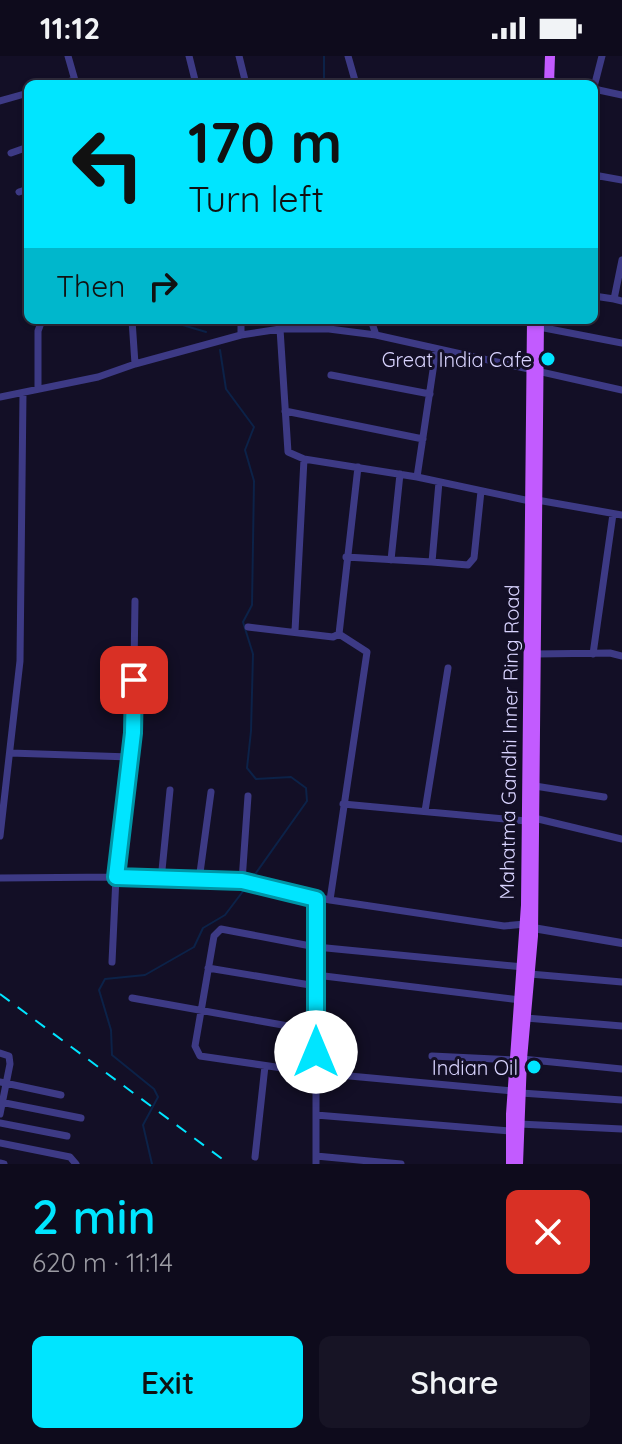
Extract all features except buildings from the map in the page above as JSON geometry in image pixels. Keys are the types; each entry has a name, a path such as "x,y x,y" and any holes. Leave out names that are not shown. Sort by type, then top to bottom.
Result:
{"main road":[{"path":"543,56 547,80"},
{"path":"547,80 550,56"},
{"name":"Mahatma Gandhi Inner Ring Road","path":"518,1059 526,1018 529,926 537,324"},
{"name":"Mahatma Gandhi Inner Ring Road","path":"530,820 535,786 533,501"},
{"name":"Mahatma Gandhi Inner Ring Road","path":"511,1164 520,1000 526,970"},
{"name":"Mahatma Gandhi Inner Ring Road","path":"515,1128 518,1164"}],"street":[{"path":"68,56 75,80"},
{"path":"189,56 195,80"},
{"path":"239,56 245,80"},
{"path":"348,56 355,80"},
{"path":"596,80 602,56"},
{"path":"598,89 622,95"},
{"path":"0,101 24,94"},
{"path":"11,153 24,148"},
{"path":"598,175 622,180"},
{"path":"598,297 618,300 622,260"},
{"path":"38,389 41,324"},
{"path":"132,324 135,364"},
{"path":"241,324 241,335"},
{"path":"372,324 376,335"},
{"path":"545,324 622,343"},
{"path":"280,329 287,450 290,455 618,514 593,654"},
{"path":"0,397 98,377 241,335 280,329 329,329 376,335 622,390"},
{"path":"417,477 436,350"},
{"path":"331,375 430,394"},
{"path":"0,836 20,661 23,393"},
{"path":"285,411 423,439"},
{"path":"295,631 304,459"},
{"path":"339,634 358,467"},
{"path":"391,560 400,474"},
{"path":"432,562 439,482"},
{"path":"346,557 468,565 474,558 481,491"},
{"path":"112,962 116,877 130,757 135,601"},
{"path":"248,627 333,637 339,634"},
{"path":"330,900 367,652 339,634"},
{"path":"536,654 610,653 622,656"},
{"path":"425,811 448,668"},
{"path":"10,753 130,757"},
{"path":"535,786 604,797"},
{"path":"161,880 170,790"},
{"path":"199,880 211,792"},
{"path":"248,796 248,882"},
{"path":"343,804 530,820 622,839"},
{"path":"0,878 116,877 248,882 316,899 504,926 529,926 622,943"},
{"path":"316,899 316,1160 401,1164"},
{"path":"622,982 316,947 221,929 214,936 195,1046 200,1056 317,1073 622,1100"},
{"path":"208,968 316,986"},
{"path":"316,975 520,1000"},
{"path":"132,998 316,1031"},
{"path":"526,1018 622,1026"},
{"path":"0,1053 10,1059 3,1083 0,1114"},
{"path":"432,1056 518,1059 622,1069"},
{"path":"255,1157 265,1066"},
{"path":"3,1083 61,1095"},
{"path":"1,1102 81,1118"},
{"path":"316,1115 515,1128 622,1129"},
{"path":"0,1123 67,1136"},
{"path":"0,1143 70,1157 76,1164"}],"waterway":[{"path":"324,56 324,80"},
{"path":"179,324 206,332"},
{"path":"220,350 226,389 254,427 245,450 254,481 252,605 243,622 253,654 247,768 256,779 291,777 306,788 307,801 251,880"},
{"path":"152,1164 143,1125 158,1097 154,1089 112,1055 111,1030 99,990 105,979 145,975 194,947 203,928 225,915 247,886"}],"railway":[{"path":"0,994 229,1164"}],"place":[{"name":"Great India Cafe","path":"548,359"},
{"name":"Indian Oil","path":"534,1067"}],"route":[{"path":"134,680 133,733 116,877 242,881 316,899 316,1052"}]}
